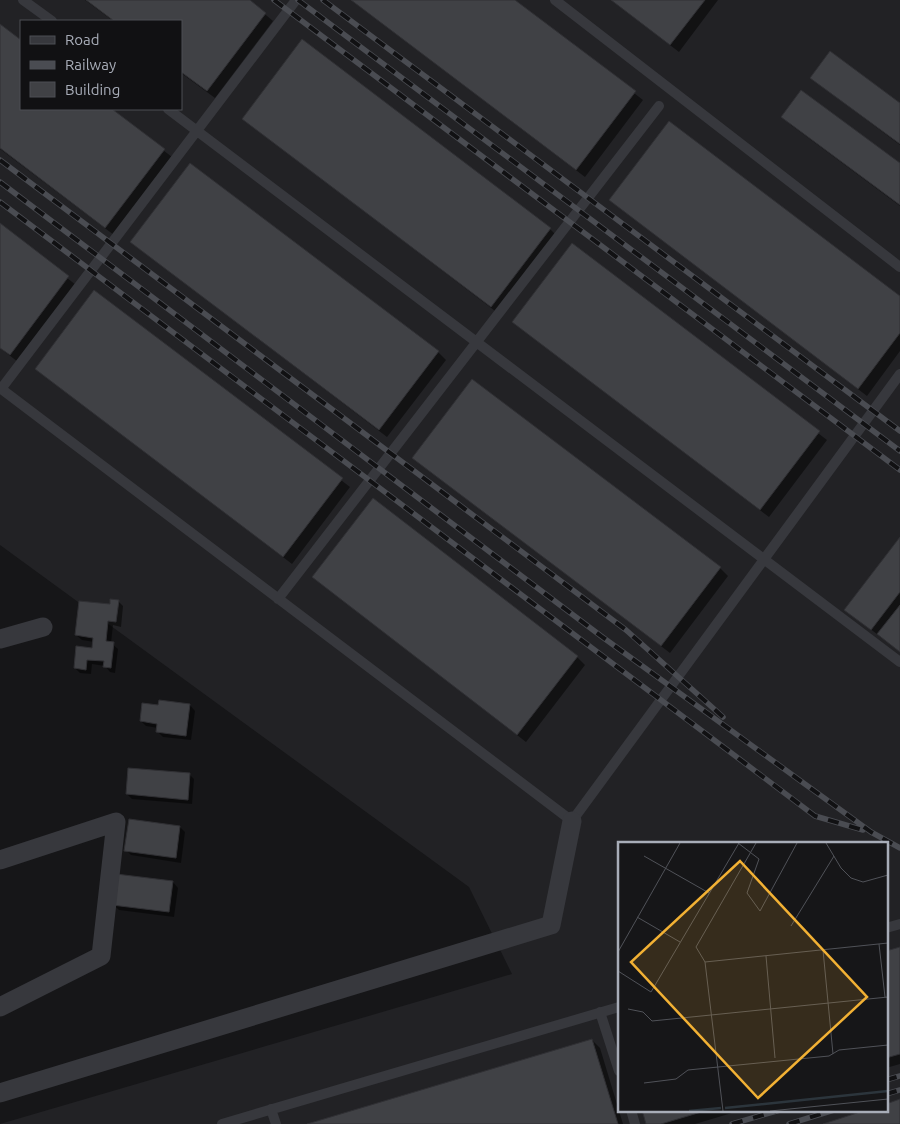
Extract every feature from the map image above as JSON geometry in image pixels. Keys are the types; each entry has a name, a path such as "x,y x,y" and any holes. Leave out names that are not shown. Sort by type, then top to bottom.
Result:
{"street":[{"path":"0,639 43,627"},
{"path":"0,1093 551,924 572,821"},
{"path":"0,860 116,822 101,956 0,1007"}],"lane":[{"path":"23,0 51,20"},
{"path":"296,0 0,389 572,821 900,374"},
{"path":"555,0 900,267"},
{"path":"278,599 659,106"},
{"path":"169,110 900,662"},
{"path":"222,1124 618,1007"},
{"path":"600,1012 618,1068"},
{"path":"271,1109 276,1124"}],"shaded area":[{"path":"0,0 900,0 900,1124 0,1124 512,974 469,887 0,545"}],"building":[{"path":"86,0 250,0 266,13 207,91 182,73 182,20 113,20"},
{"path":"351,0 515,0 636,91 576,170"},
{"path":"611,0 705,0 670,45"},
{"path":"0,24 20,39 20,110 113,110 165,149 105,228 0,148"},
{"path":"302,39 551,228 491,307 242,119"},
{"path":"830,51 900,103 900,144 810,78"},
{"path":"801,90 900,163 900,205 781,117"},
{"path":"669,121 900,296 900,333 858,389 609,200"},
{"path":"190,163 439,351 379,430 130,242"},
{"path":"0,223 69,276 10,355 0,348"},
{"path":"572,243 820,431 760,510 512,322"},
{"path":"94,290 343,478 283,557 35,369"},
{"path":"472,379 721,567 661,646 412,458"},
{"path":"373,498 578,656 517,735 312,577"},
{"path":"900,537 900,592 871,630 844,610"},
{"path":"110,599 119,600 116,622 108,621 106,641 114,642 111,668 103,667 104,661 87,660 86,670 74,668 76,646 92,648 93,638 75,635 79,601 110,604"},
{"path":"900,605 900,652 877,634"},
{"path":"159,700 190,704 186,736 156,732 157,724 140,721 142,703 158,705"},
{"path":"128,768 190,773 188,800 126,794"},
{"path":"129,819 180,826 176,858 124,851"},
{"path":"116,874 173,881 169,912 112,905"},
{"path":"900,947 900,1054 888,1057 888,950"},
{"path":"592,1039 618,1124 307,1124"},
{"path":"900,1099 900,1124 823,1124 860,1112 888,1112 888,1103"},
{"path":"643,1112 701,1112 661,1124 646,1124"}],"railway":[{"path":"274,0 900,470"},
{"path":"298,0 900,451"},
{"path":"323,0 900,431"},
{"path":"0,160 626,630 723,717"},
{"path":"0,182 601,636 871,832 900,848"},
{"path":"0,202 815,816 863,830"},
{"path":"888,1079 900,1076"},
{"path":"888,1093 900,1090"},
{"path":"732,1124 773,1112"},
{"path":"789,1124 828,1112"}]}
